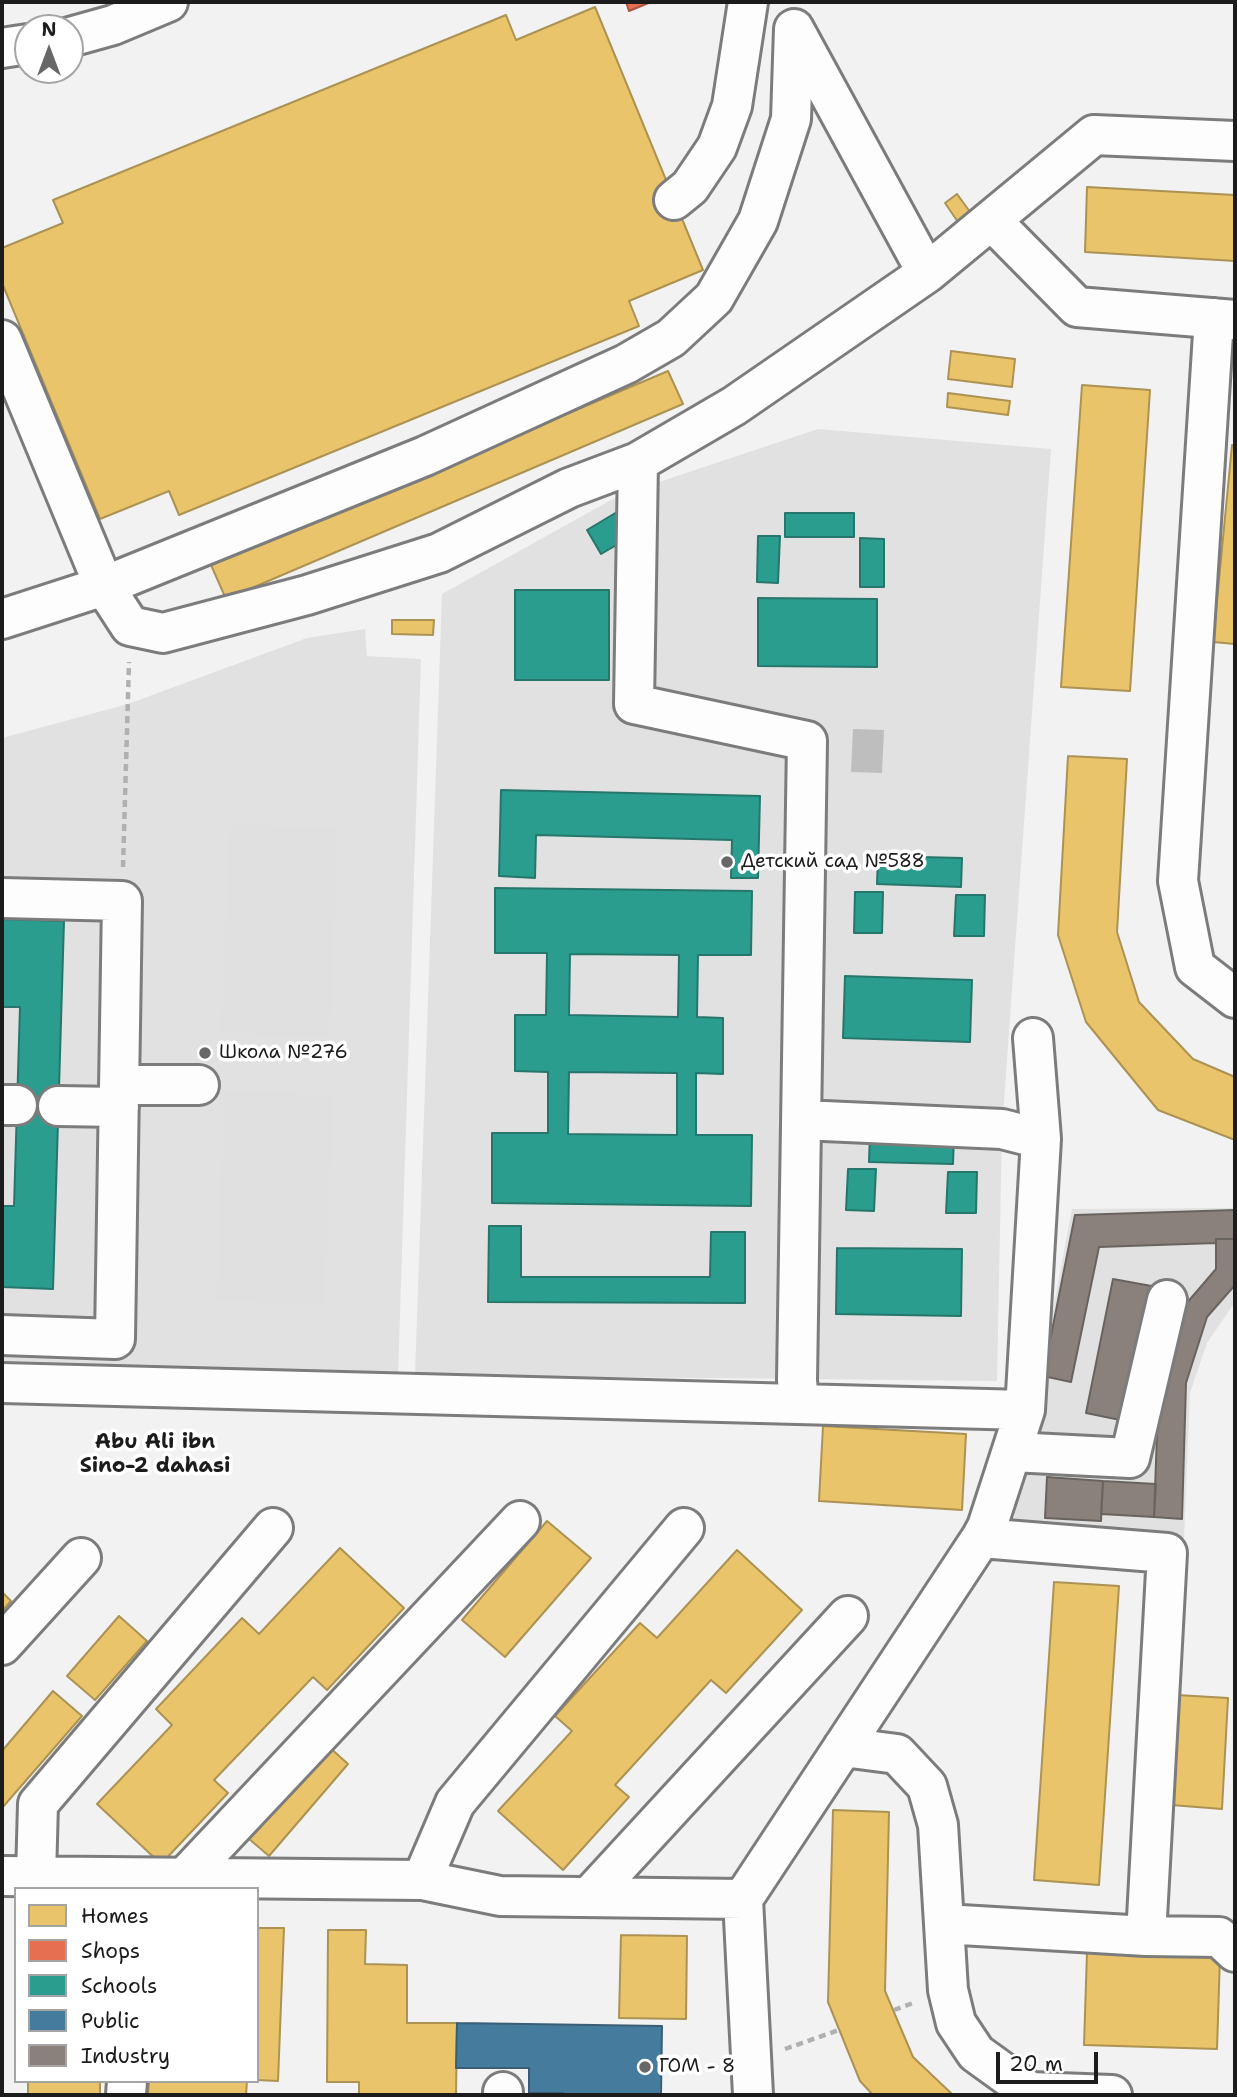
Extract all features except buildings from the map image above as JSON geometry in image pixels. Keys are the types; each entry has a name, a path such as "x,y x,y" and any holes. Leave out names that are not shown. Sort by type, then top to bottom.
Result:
{"street":[{"path":"84,33 113,25 169,2"},
{"path":"674,200 690,187 717,147 732,106 748,2"},
{"path":"2,619 104,586 425,456 626,364 671,338 714,298 758,221 791,118 794,29 927,273"},
{"path":"2,340 104,586 131,626 163,633 307,595 439,553 569,488 638,462 734,406 927,273 1094,135 1235,141"},
{"path":"990,220 1077,307 1225,319 1178,881 1195,967 1235,998"},
{"path":"638,462 634,704 807,741 797,1380 799,1404"},
{"path":"2,898 122,901 115,1339 2,1335"},
{"path":"752,2078 743,1899 981,1538 1025,1410 1041,1139 1033,1038"},
{"path":"58,1106 199,1085"},
{"path":"802,1120 1002,1129 1041,1139"},
{"path":"1012,1451 1130,1458 1167,1300"},
{"path":"2,1383 1025,1410"},
{"path":"181,1883 520,1521"},
{"path":"272,1528 38,1804 19,1876 181,1883 422,1880 500,1896 743,1899"},
{"path":"422,1880 455,1802 684,1528"},
{"path":"981,1538 1167,1553 1146,1936"},
{"path":"2,1646 81,1558"},
{"path":"589,1897 848,1616"},
{"path":"843,1747 897,1754 927,1786 938,1825 948,1990 957,2023 976,2053 1030,2092 1112,2095"},
{"path":"944,1924 1146,1936 1219,1937 1235,1952"}],"path":[{"path":"122,901 131,626"},
{"path":"752,2078 839,2030"}],"shaded area":[{"name":"Детский сад №588","path":"818,429 1051,449 1002,1129 997,1381 415,1375 442,594 611,500"},
{"name":"Школа №276","path":"365,629 367,656 421,659 398,1376 2,1368 2,738 128,704 307,638"},
{"path":"853,729 884,730 882,773 851,772"},
{"path":"230,825 338,829 329,1037 221,1033"},
{"path":"225,1091 333,1095 324,1304 217,1300"},
{"path":"1235,1208 1235,1302 1207,1343 1190,1393 1184,1538 1013,1524 1072,1209"}],"place":[{"name":"Детский сад №588","path":"727,862"},
{"name":"Школа №276","path":"205,1053"},
{"name":"ГОМ - 8","path":"645,2067"}],"district":[{"name":"Abu Ali ibn Sino-2 dahasi","path":"155,1455"}]}
